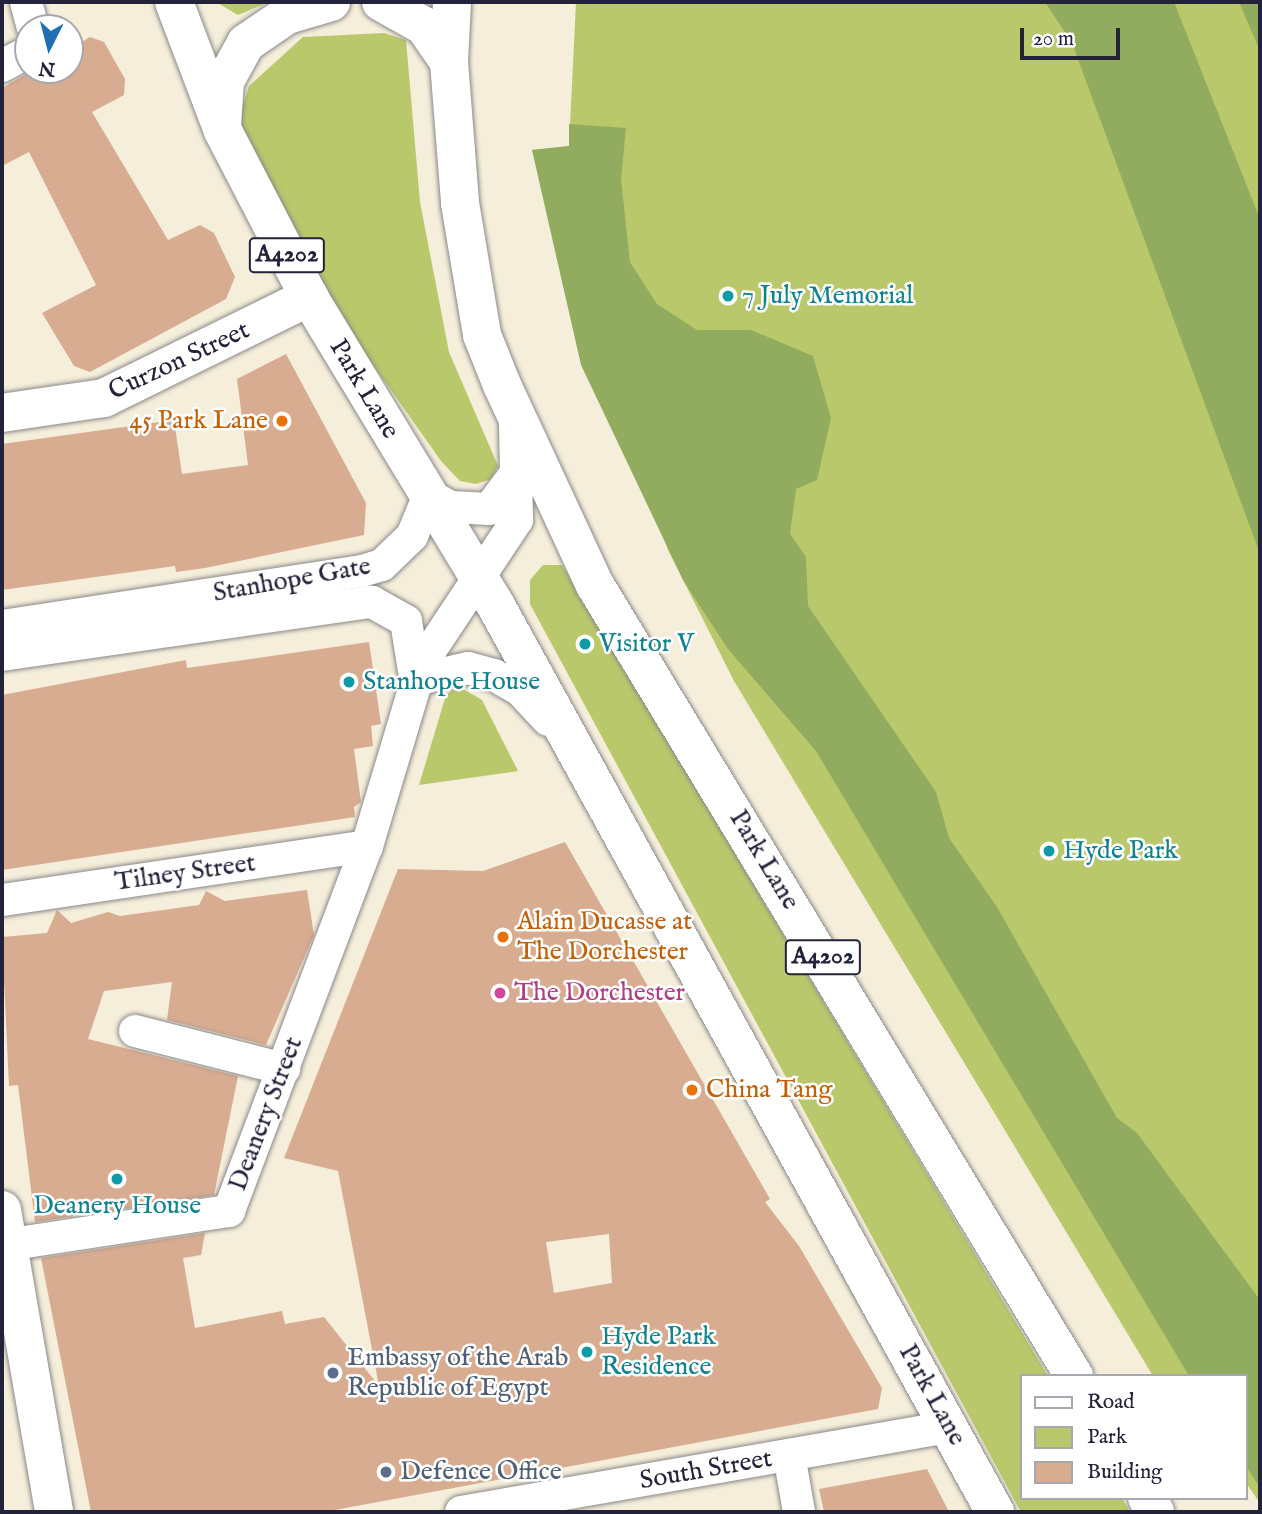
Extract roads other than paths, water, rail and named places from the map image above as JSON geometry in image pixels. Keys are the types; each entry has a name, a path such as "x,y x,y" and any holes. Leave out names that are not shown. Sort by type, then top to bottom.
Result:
{"main road":[{"name":"Park Lane","path":"174,2 223,131 309,297 480,579 995,1512"},
{"name":"A4202","path":"223,131 225,81 246,43 287,15 331,2"},
{"name":"A4202","path":"381,2 424,26 449,62"},
{"name":"Park Lane","path":"452,2 449,62 476,307 513,409 595,584 1073,1374"},
{"name":"Curzon Street","path":"2,413 104,398 309,297"},
{"path":"4,1232 54,1512"}],"street":[{"name":"Park Lane","path":"513,409 519,469"},
{"path":"429,495 451,507 489,509 519,469"},
{"path":"367,846 415,680 517,520 519,469"},
{"name":"Stanhope Gate","path":"2,626 362,571 382,565 412,536 429,495"},
{"name":"Stanhope Gate","path":"2,655 372,602 406,621 415,680"},
{"name":"Park Lane","path":"415,680 468,668 494,675 538,706 581,764"},
{"name":"Tilney Street","path":"2,900 367,846"},
{"name":"Deanery Street","path":"4,1232 229,1211 367,846"},
{"path":"135,1031 284,1069"},
{"name":"South Street","path":"461,1512 543,1505 789,1455 950,1427"},
{"path":"789,1455 799,1512"}],"place":[{"name":"7 July Memorial","path":"728,296"},
{"name":"45 Park Lane","path":"282,421"},
{"name":"Visitor V","path":"585,644"},
{"name":"Stanhope House","path":"349,682"},
{"name":"Hyde Park","path":"1049,851"},
{"name":"Alain Ducasse at The Dorchester","path":"503,937"},
{"name":"The Dorchester","path":"500,993"},
{"name":"China Tang","path":"692,1090"},
{"name":"Deanery House","path":"117,1179"},
{"name":"Hyde Park Residence","path":"587,1352"},
{"name":"Embassy of the Arab Republic of Egypt","path":"333,1373"},
{"name":"Defence Office","path":"386,1472"}]}
